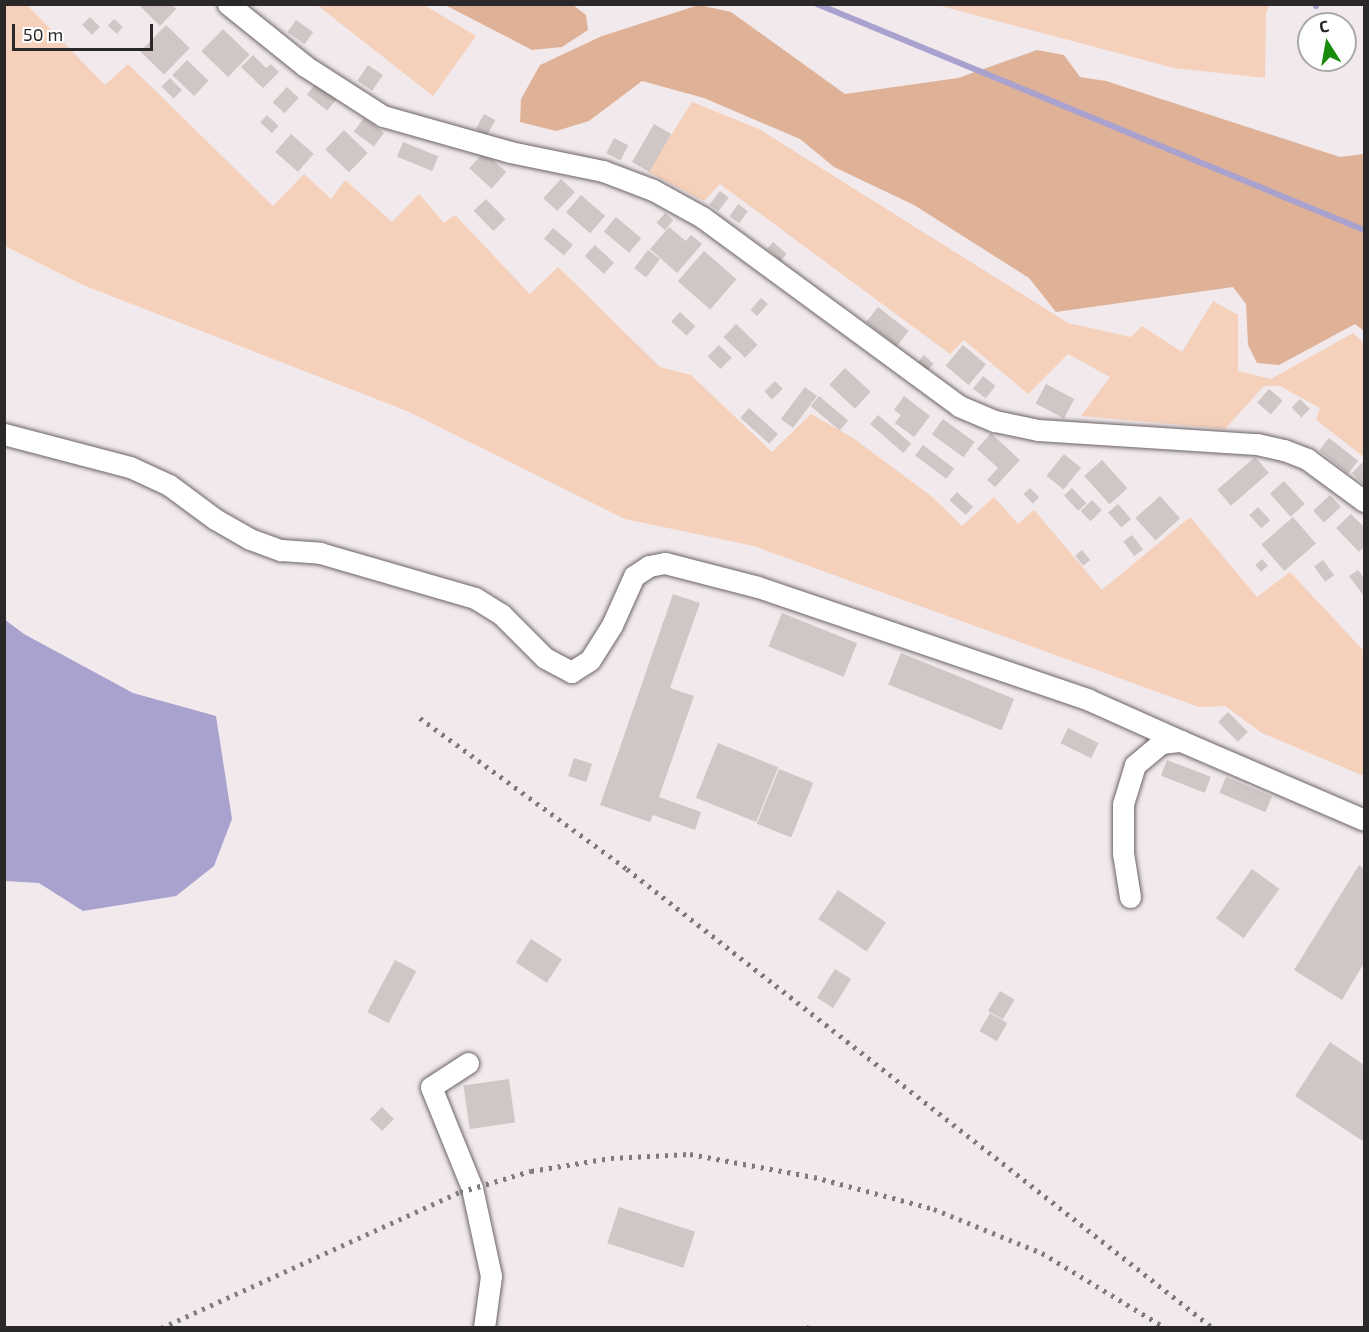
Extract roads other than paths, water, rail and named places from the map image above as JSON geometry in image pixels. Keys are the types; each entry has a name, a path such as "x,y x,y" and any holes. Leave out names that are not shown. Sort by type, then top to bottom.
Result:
{"street":[{"path":"228,4 305,66 384,116 510,152 603,171 653,190 702,217 959,406 995,421 1038,430 1257,444 1284,450 1307,459 1365,501"},
{"path":"4,434 130,467 169,485 242,534 281,550 320,553 475,598 501,614 545,658 571,672 591,660 612,626 634,576 649,566 665,563 758,587 1087,699 1365,820"},
{"path":"1130,897 1123,853 1123,804 1135,765 1161,744 1181,741"},
{"path":"468,1063 430,1087 472,1188 491,1276 484,1328"}],"waterway":[{"path":"817,4 1364,230"}],"railway":[{"path":"420,718 627,869 1213,1328"},
{"path":"161,1328 460,1192 531,1171 611,1158 690,1154 814,1177 934,1209 1042,1253 1166,1328"}]}
